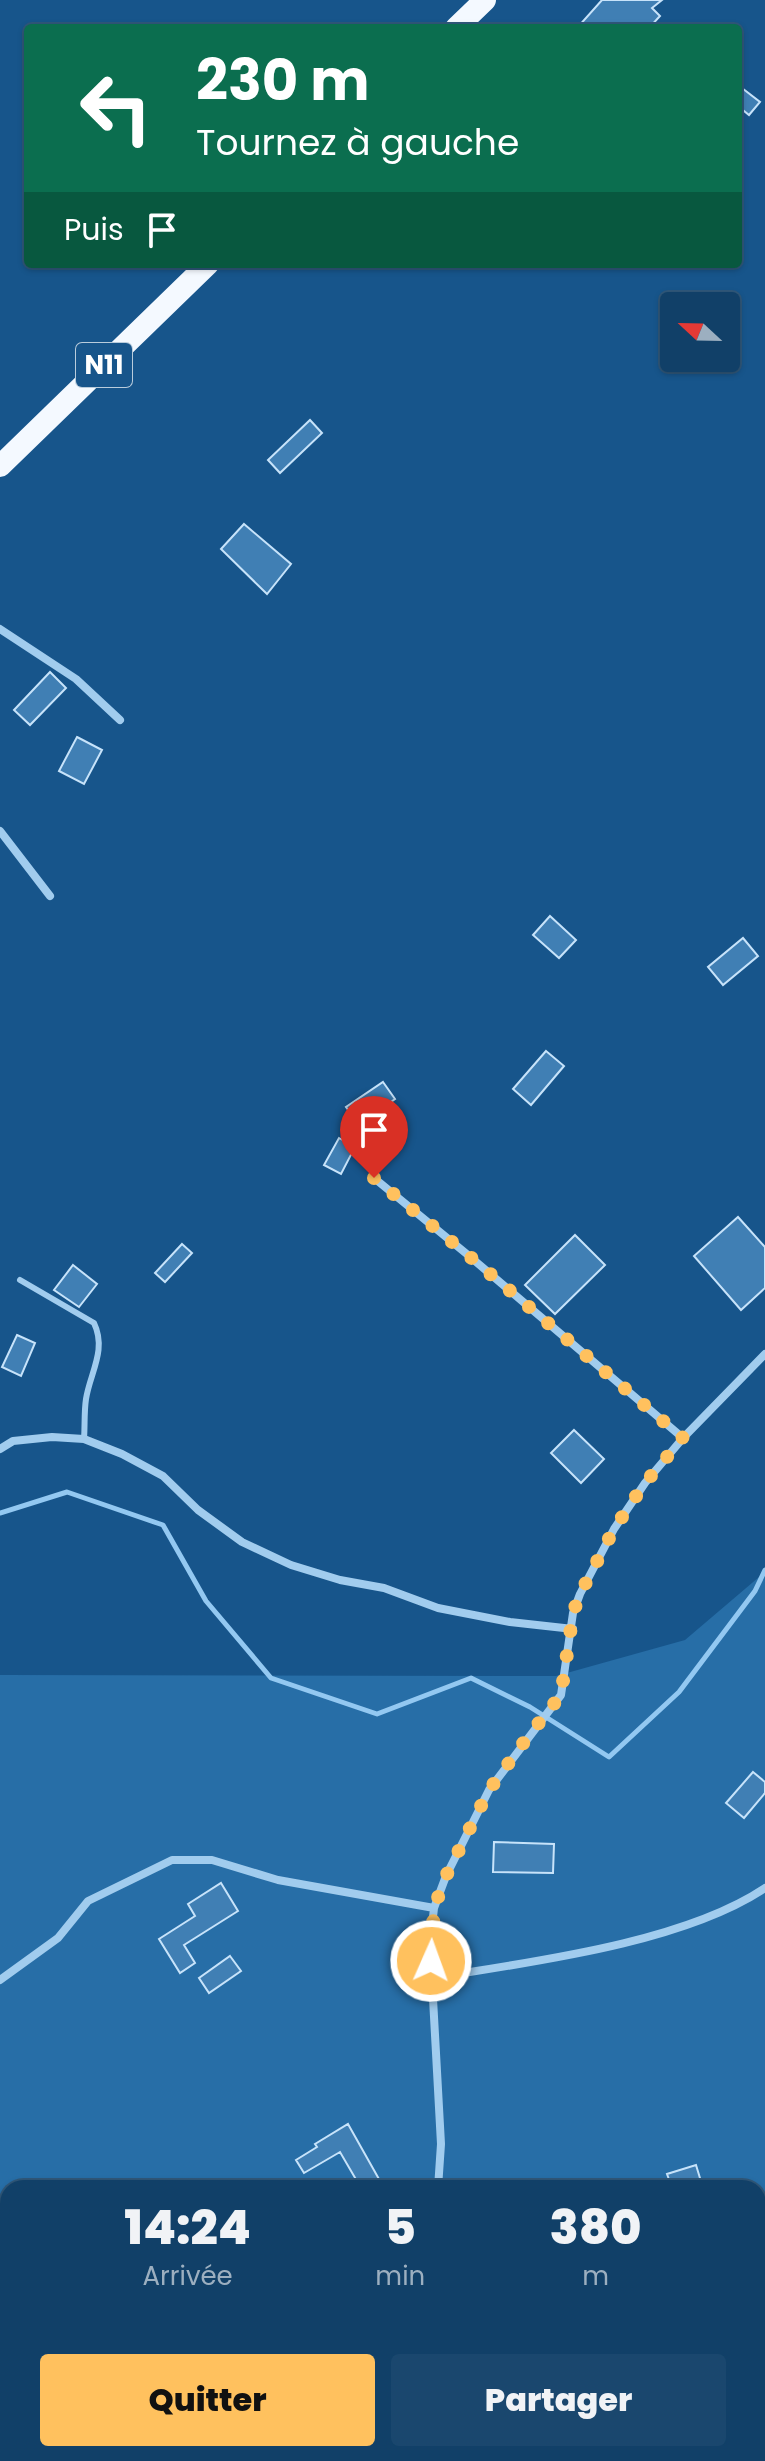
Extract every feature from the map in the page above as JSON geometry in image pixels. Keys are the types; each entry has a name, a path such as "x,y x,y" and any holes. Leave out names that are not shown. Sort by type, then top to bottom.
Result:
{"highway":[{"path":"460,24 485,0"},
{"name":"N11","path":"0,466 204,268"}],"street":[{"path":"0,629 76,679 120,720"},
{"path":"0,831 50,896"},
{"path":"374,1178 683,1438"},
{"path":"439,2180 441,2144 430,1944 434,1908 446,1876 489,1790 561,1695 573,1613 614,1529 645,1483 683,1438 765,1354"},
{"path":"0,1449 13,1441 52,1437 84,1439 122,1454 163,1476 198,1510 242,1542 291,1565 340,1580 384,1588 438,1608 510,1622 573,1629"},
{"path":"0,1980 58,1938 88,1901 172,1860 212,1860 278,1880 434,1908"},
{"path":"432,1978 637,1939 715,1914 765,1888"}],"lane":[{"path":"20,1280 94,1323 100,1334 97,1364 86,1397 84,1439"}],"shaded area":[{"path":"765,1572 765,2180 0,2180 0,1675 556,1676 685,1640"}],"building":[{"path":"602,0 662,0 652,8 660,16 653,24 581,24"},
{"path":"742,88 760,102 749,115 742,109"},
{"path":"310,420 322,433 280,473 268,460"},
{"path":"244,524 291,564 267,594 221,549"},
{"path":"50,672 66,688 30,725 14,710"},
{"path":"77,737 102,750 84,784 59,771"},
{"path":"550,916 576,940 559,958 533,935"},
{"path":"743,938 758,956 723,985 708,967"},
{"path":"546,1051 564,1066 531,1105 513,1089"},
{"path":"383,1082 395,1099 359,1125 346,1107"},
{"path":"339,1138 355,1147 341,1174 324,1165"},
{"path":"738,1217 765,1247 765,1288 741,1310 694,1256"},
{"path":"575,1235 605,1265 555,1314 525,1285"},
{"path":"182,1244 192,1253 165,1282 155,1273"},
{"path":"73,1265 97,1284 79,1307 54,1290"},
{"path":"17,1335 35,1343 21,1376 2,1367"},
{"path":"574,1430 604,1459 581,1483 551,1453"},
{"path":"753,1772 765,1782 765,1793 744,1818 726,1803"},
{"path":"494,1842 554,1844 553,1873 493,1872"},
{"path":"221,1883 238,1911 184,1945 195,1963 180,1973 159,1939 195,1916 188,1904"},
{"path":"230,1956 241,1971 209,1993 199,1978"},
{"path":"348,2124 380,2180 356,2180 340,2152 304,2173 296,2160 317,2147 315,2144"},
{"path":"696,2165 701,2180 669,2180 667,2174"}],"waterway":[{"path":"0,1513 67,1492 163,1525 206,1601 271,1678 377,1714 471,1678 530,1707 609,1757 679,1692 755,1591 765,1570"}],"route":[{"path":"374,1178 683,1438 645,1483 614,1529 580,1594 573,1613 561,1695 489,1790 446,1876 434,1908 431,1961"}]}
